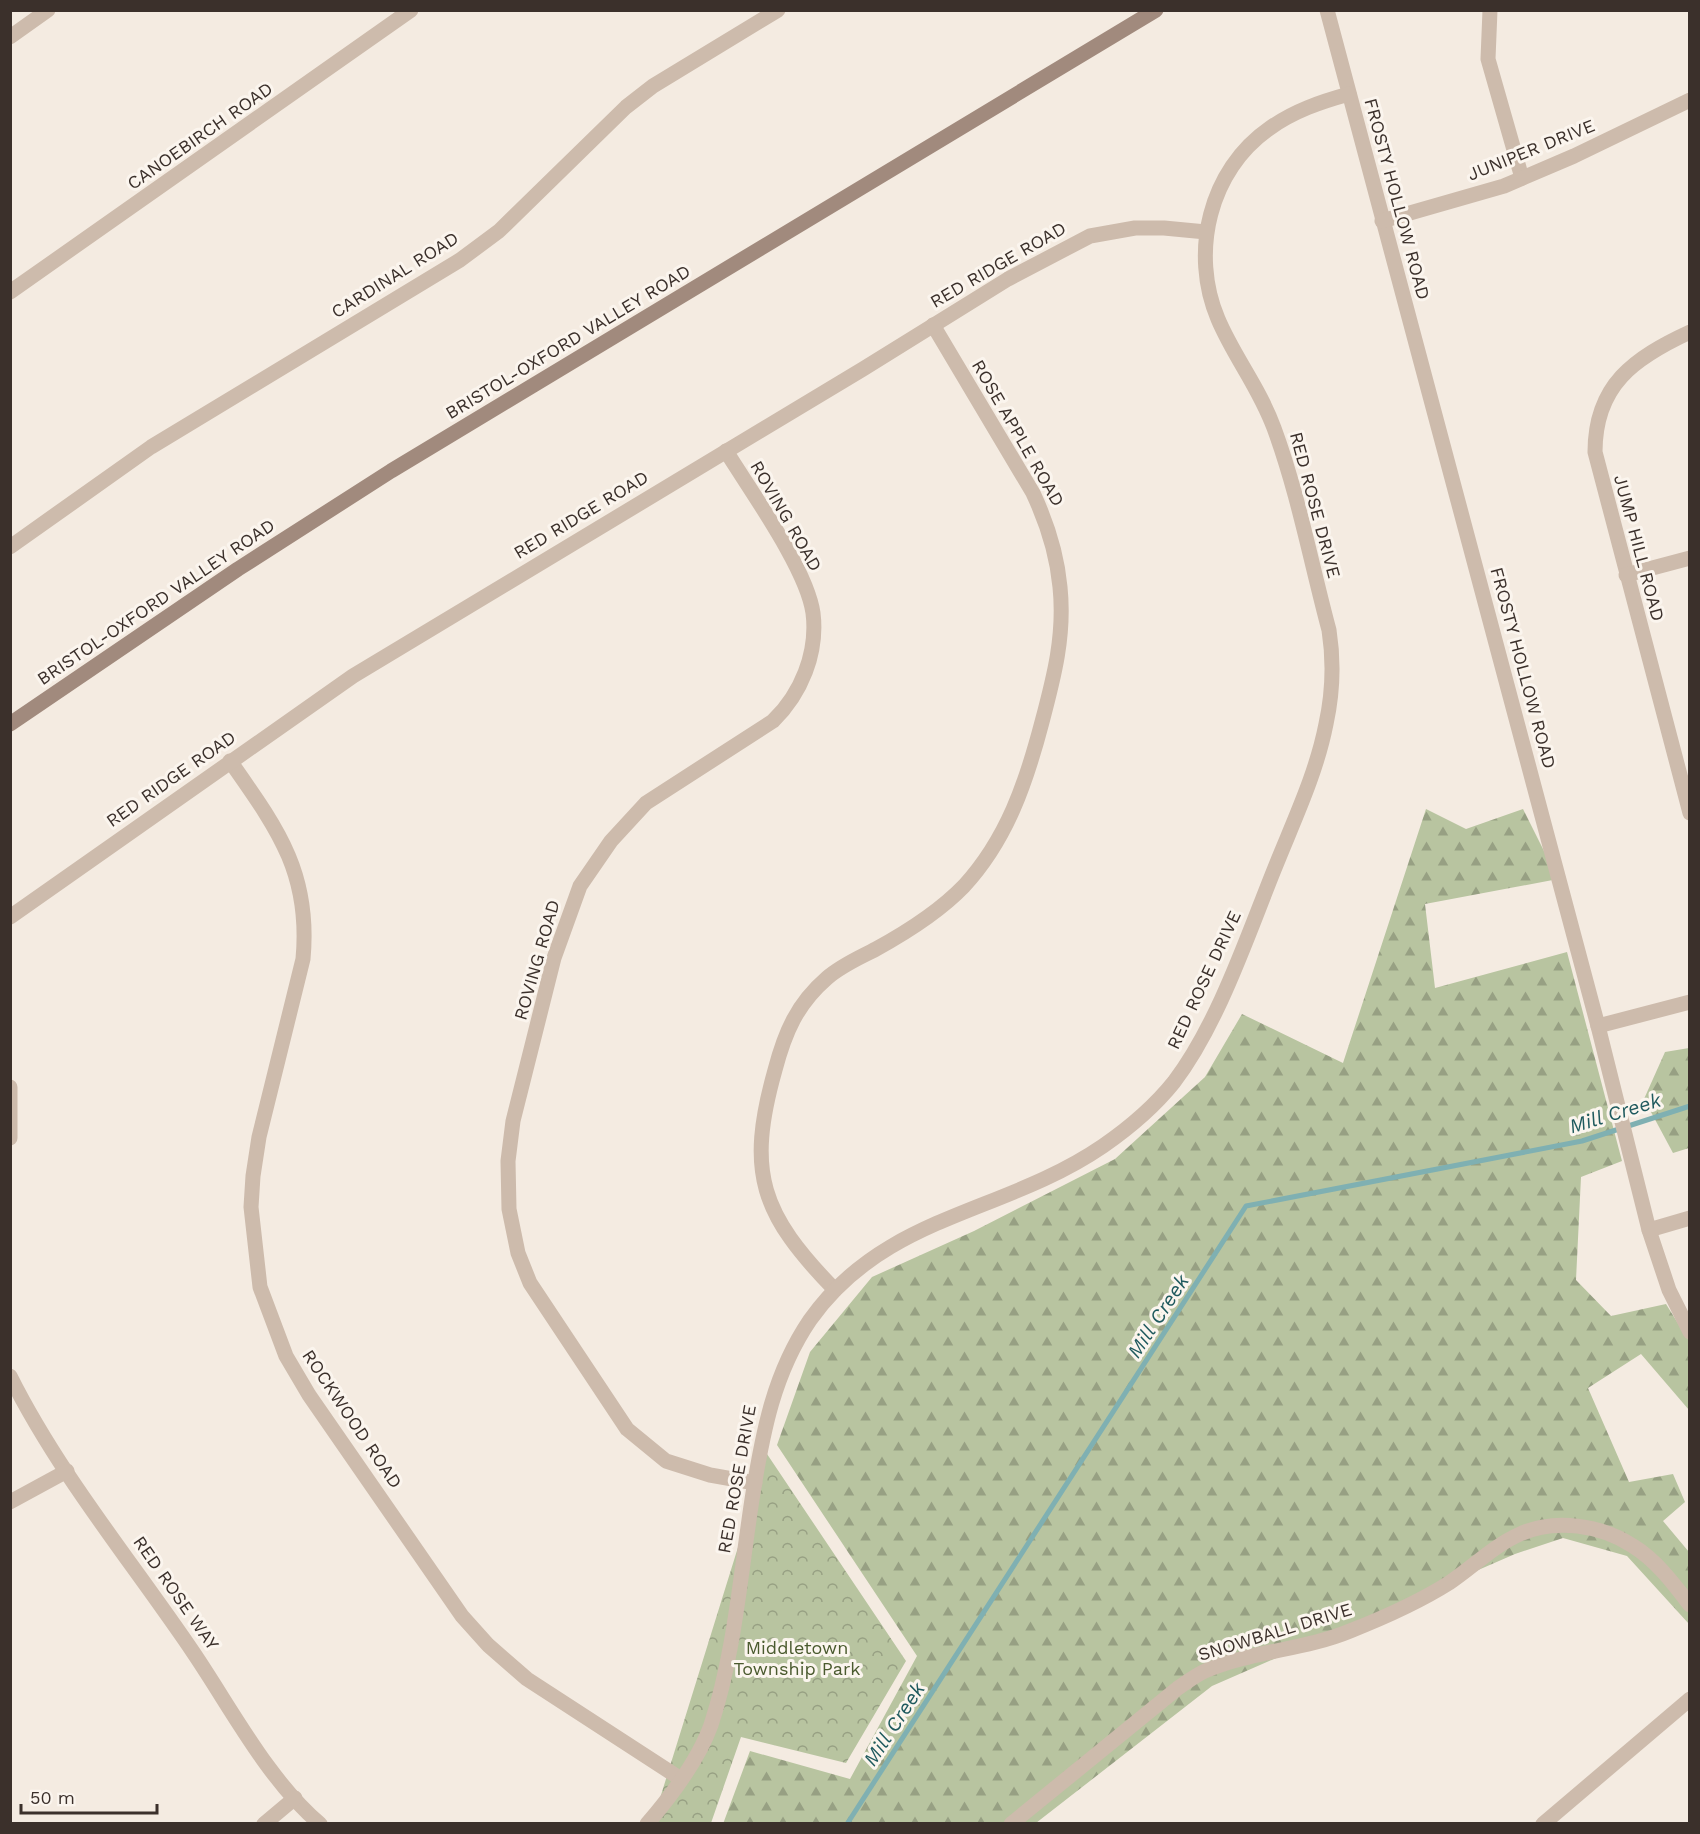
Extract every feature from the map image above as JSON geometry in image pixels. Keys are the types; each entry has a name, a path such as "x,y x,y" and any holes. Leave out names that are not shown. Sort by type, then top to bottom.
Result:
{"main road":[{"name":"BRISTOL-OXFORD VALLEY ROAD","path":"10,724 238,569 392,471 1156,10"}],"street":[{"path":"10,37 48,10"},
{"name":"CANOEBIRCH ROAD","path":"10,292 411,10"},
{"name":"CARDINAL ROAD","path":"10,547 151,447 460,260 499,231 626,107 653,86 778,10"},
{"name":"FROSTY HOLLOW ROAD","path":"1327,10 1598,1026 1649,1230 1669,1290 1689,1332"},
{"path":"1490,10 1488,59 1522,178"},
{"name":"RED ROSE DRIVE","path":"647,1824 681,1779 711,1725 727,1658 766,1417 789,1356 810,1321 835,1290 864,1262 884,1248 1068,1168 1130,1126 1174,1081 1202,1039 1244,946 1314,770 1326,726 1332,685 1333,656 1329,630 1282,450 1262,396 1218,320 1205,281 1206,232 1218,191 1253,142 1298,111 1349,94"},
{"name":"JUNIPER DRIVE","path":"1382,221 1452,202 1522,178 1689,99"},
{"name":"RED RIDGE ROAD","path":"10,917 230,761 410,639 726,451 1008,279 1090,236 1135,228 1206,232"},
{"name":"ROSE APPLE ROAD","path":"835,1290 802,1256 784,1231 770,1204 760,1164 763,1113 784,1038 796,1012 810,993 829,975 918,924 962,888 981,866 1004,830 1027,778 1058,663 1061,635 1060,587 1055,552 1046,522 1033,493 933,325"},
{"name":"JUMP HILL ROAD","path":"1689,332 1636,361 1621,375 1606,398 1598,418 1595,452 1626,574 1685,774 1689,813"},
{"name":"ROVING ROAD","path":"726,451 774,528 809,598 813,628 803,680 783,711 773,721 646,803 611,841 580,886 554,957 513,1121 508,1161 508,1195 518,1253 530,1283 627,1429 666,1461 710,1475 755,1483"},
{"path":"1626,574 1689,558"},
{"name":"ROCKWOOD ROAD","path":"230,761 282,840 298,878 303,900 306,932 303,959 259,1137 251,1207 260,1287 286,1356 309,1395 456,1607 482,1638 527,1679 681,1779"},
{"path":"1598,1026 1689,1002"},
{"path":"10,1087 10,1138"},
{"path":"1649,1230 1689,1218"},
{"name":"RED ROSE WAY","path":"10,1376 29,1413 67,1471 275,1773 320,1824"},
{"path":"10,1502 67,1471"},
{"name":"SNOWBALL DRIVE","path":"1011,1824 1178,1688 1205,1671 1302,1646 1385,1616 1447,1584 1495,1547 1536,1527 1563,1524 1589,1528 1634,1546 1654,1564 1689,1605"},
{"path":"1544,1824 1689,1699"},
{"path":"264,1824 295,1798"}],"green space":[{"path":"1426,809 1466,829 1523,809 1558,879 1425,904 1435,988 1567,952 1622,1161 1581,1177 1576,1280 1611,1316 1666,1304 1689,1341 1689,1410 1641,1354 1588,1388 1629,1482 1673,1474 1685,1502 1663,1521 1689,1552 1689,1624 1627,1556 1563,1538 1515,1554 1212,1686 1036,1823 723,1824 750,1751 850,1779 917,1656 777,1445 810,1352 872,1277 974,1231 1115,1159 1205,1077 1242,1014 1343,1063"},
{"path":"1689,1048 1689,1148 1673,1153 1644,1099 1665,1052"},
{"name":"Middletown Township Park","path":"767,1454 906,1661 846,1763 741,1737 711,1823 652,1824"}],"waterway":[{"name":"Mill Creek","path":"847,1824 1246,1206 1582,1141 1690,1106"}]}
